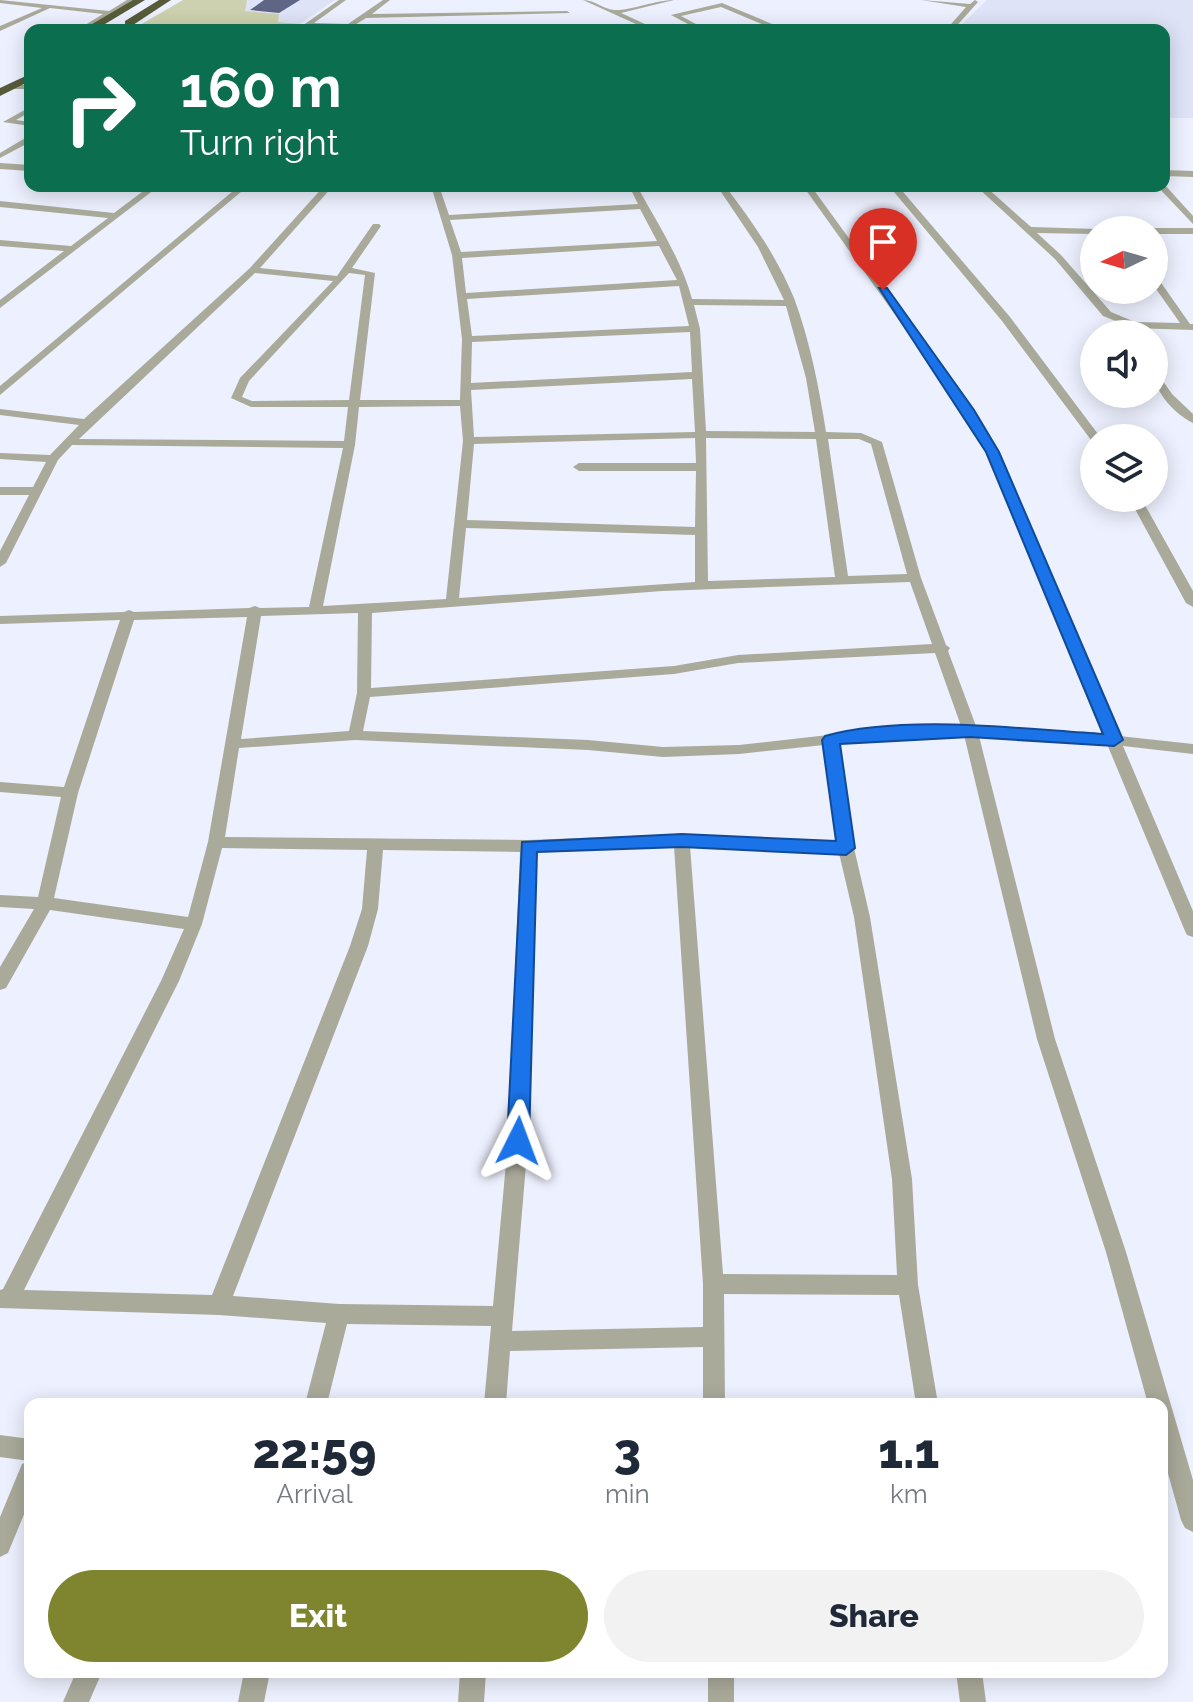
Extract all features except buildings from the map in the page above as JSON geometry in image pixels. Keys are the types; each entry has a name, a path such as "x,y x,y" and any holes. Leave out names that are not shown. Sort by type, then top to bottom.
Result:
{"highway":[{"path":"98,24 140,0"},
{"path":"106,24 148,0"},
{"path":"126,24 166,0"},
{"path":"135,24 174,0"},
{"path":"4,88 24,72"}],"street":[{"path":"0,29 63,0"},
{"path":"91,24 132,0"},
{"path":"309,24 343,0"},
{"path":"350,24 387,0"},
{"path":"586,0 641,24"},
{"path":"614,12 671,0"},
{"path":"924,0 974,3"},
{"path":"0,1 111,13"},
{"path":"955,24 974,3"},
{"path":"365,16 460,19 570,12 559,5"},
{"path":"691,24 674,15 722,5 768,24"},
{"path":"4,88 24,87"},
{"path":"24,112 7,122 24,123"},
{"path":"0,156 24,142"},
{"path":"0,166 24,168"},
{"path":"1170,173 1193,174"},
{"path":"0,305 147,192"},
{"path":"0,392 237,192"},
{"path":"0,563 4,547 53,459 87,423 253,270 324,192"},
{"path":"437,192 457,255 467,339 465,403 469,441 452,601"},
{"path":"636,192 683,283 695,329 702,467 701,585"},
{"path":"725,192 775,271 790,303 805,356 842,578"},
{"path":"811,192 968,410 992,452 1193,931"},
{"path":"898,192 997,308 1084,424"},
{"path":"986,192 1058,257 1115,319 1133,325 1190,327"},
{"path":"1166,192 1193,221"},
{"path":"0,204 117,216"},
{"path":"447,218 642,206"},
{"path":"1179,209 1193,209"},
{"path":"376,226 343,274 244,380 236,398 251,404 465,403"},
{"path":"1027,230 1080,231"},
{"path":"1168,231 1193,231"},
{"path":"0,243 73,249"},
{"path":"457,255 664,243"},
{"path":"253,270 343,274 370,271 349,445 315,611"},
{"path":"463,296 683,283"},
{"path":"0,287 19,289"},
{"path":"1168,298 1190,327"},
{"path":"689,302 790,303"},
{"path":"467,339 695,329"},
{"path":"466,387 699,375"},
{"path":"1168,396 1193,420"},
{"path":"0,412 87,423"},
{"path":"469,441 564,436 819,435 861,436 876,442 915,578 943,648 970,731 1043,1028 1116,1252 1157,1398"},
{"path":"68,442 349,445"},
{"path":"0,456 53,459"},
{"path":"579,467 702,467"},
{"path":"0,491 36,491"},
{"path":"1144,512 1187,580 1193,603"},
{"path":"460,524 700,531"},
{"path":"0,620 365,609 701,585 915,578"},
{"path":"355,735 364,693 365,609"},
{"path":"255,610 216,842 194,924 170,981 5,1299 219,1305 339,1314 500,1316"},
{"path":"0,983 45,903 70,793 129,614"},
{"path":"364,693 674,670 738,659 943,648"},
{"path":"232,744 355,735 588,745 616,751 747,750 893,733 970,731 1114,740 1193,749"},
{"path":"831,740 846,848 872,977 902,1179 908,1285 926,1398"},
{"path":"0,787 70,793"},
{"path":"216,842 528,846 682,840 846,848"},
{"path":"682,840 713,1284 714,1398"},
{"path":"219,1305 359,946 370,909 376,843"},
{"path":"495,1398 500,1316 519,1125 528,846"},
{"path":"0,901 45,903 194,924"},
{"path":"713,1284 908,1285"},
{"path":"318,1398 339,1314"},
{"path":"500,1341 713,1337"},
{"path":"1168,1434 1193,1520"},
{"path":"0,1446 24,1449"},
{"path":"0,1545 24,1487"},
{"path":"76,1702 86,1678"},
{"path":"251,1702 256,1678"},
{"path":"471,1702 473,1678"},
{"path":"721,1678 721,1702"},
{"path":"970,1678 973,1702"}],"shaded area":[{"path":"247,0 335,0 300,24 278,22 279,15 244,11"},
{"path":"987,0 1193,0 1193,118 1170,118 1170,24 962,24"}],"green space":[{"path":"183,0 247,0 245,11 279,14 278,22 300,24 142,24"}],"route":[{"path":"518,1141 528,846 682,840 846,848 831,740 893,733 970,731 1114,740 992,452 968,410 883,290"}]}
